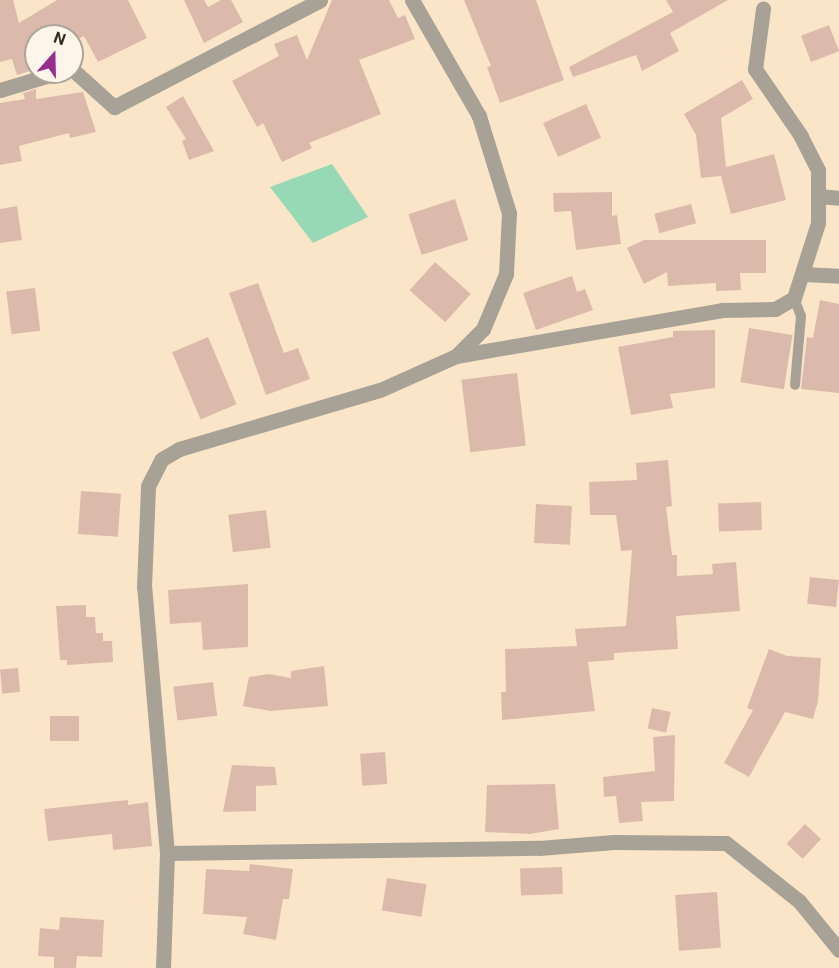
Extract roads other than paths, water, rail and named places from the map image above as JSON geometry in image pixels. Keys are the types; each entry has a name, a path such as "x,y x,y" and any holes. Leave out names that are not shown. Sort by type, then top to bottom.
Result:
{"street":[{"path":"84,80 114,107 320,0"},
{"path":"412,0 479,116 509,213 506,274 483,328 456,356"},
{"path":"163,968 167,853 144,587 148,486 162,459 179,449 380,390 456,356 722,310 775,309 794,298 818,223 818,170 801,136 755,69 763,9"},
{"path":"0,90 24,83"},
{"path":"818,196 839,198"},
{"path":"803,274 839,276"},
{"path":"167,853 539,848 614,842 726,843 799,901 839,950"}],"lane":[{"path":"794,298 801,316 795,385"}]}
